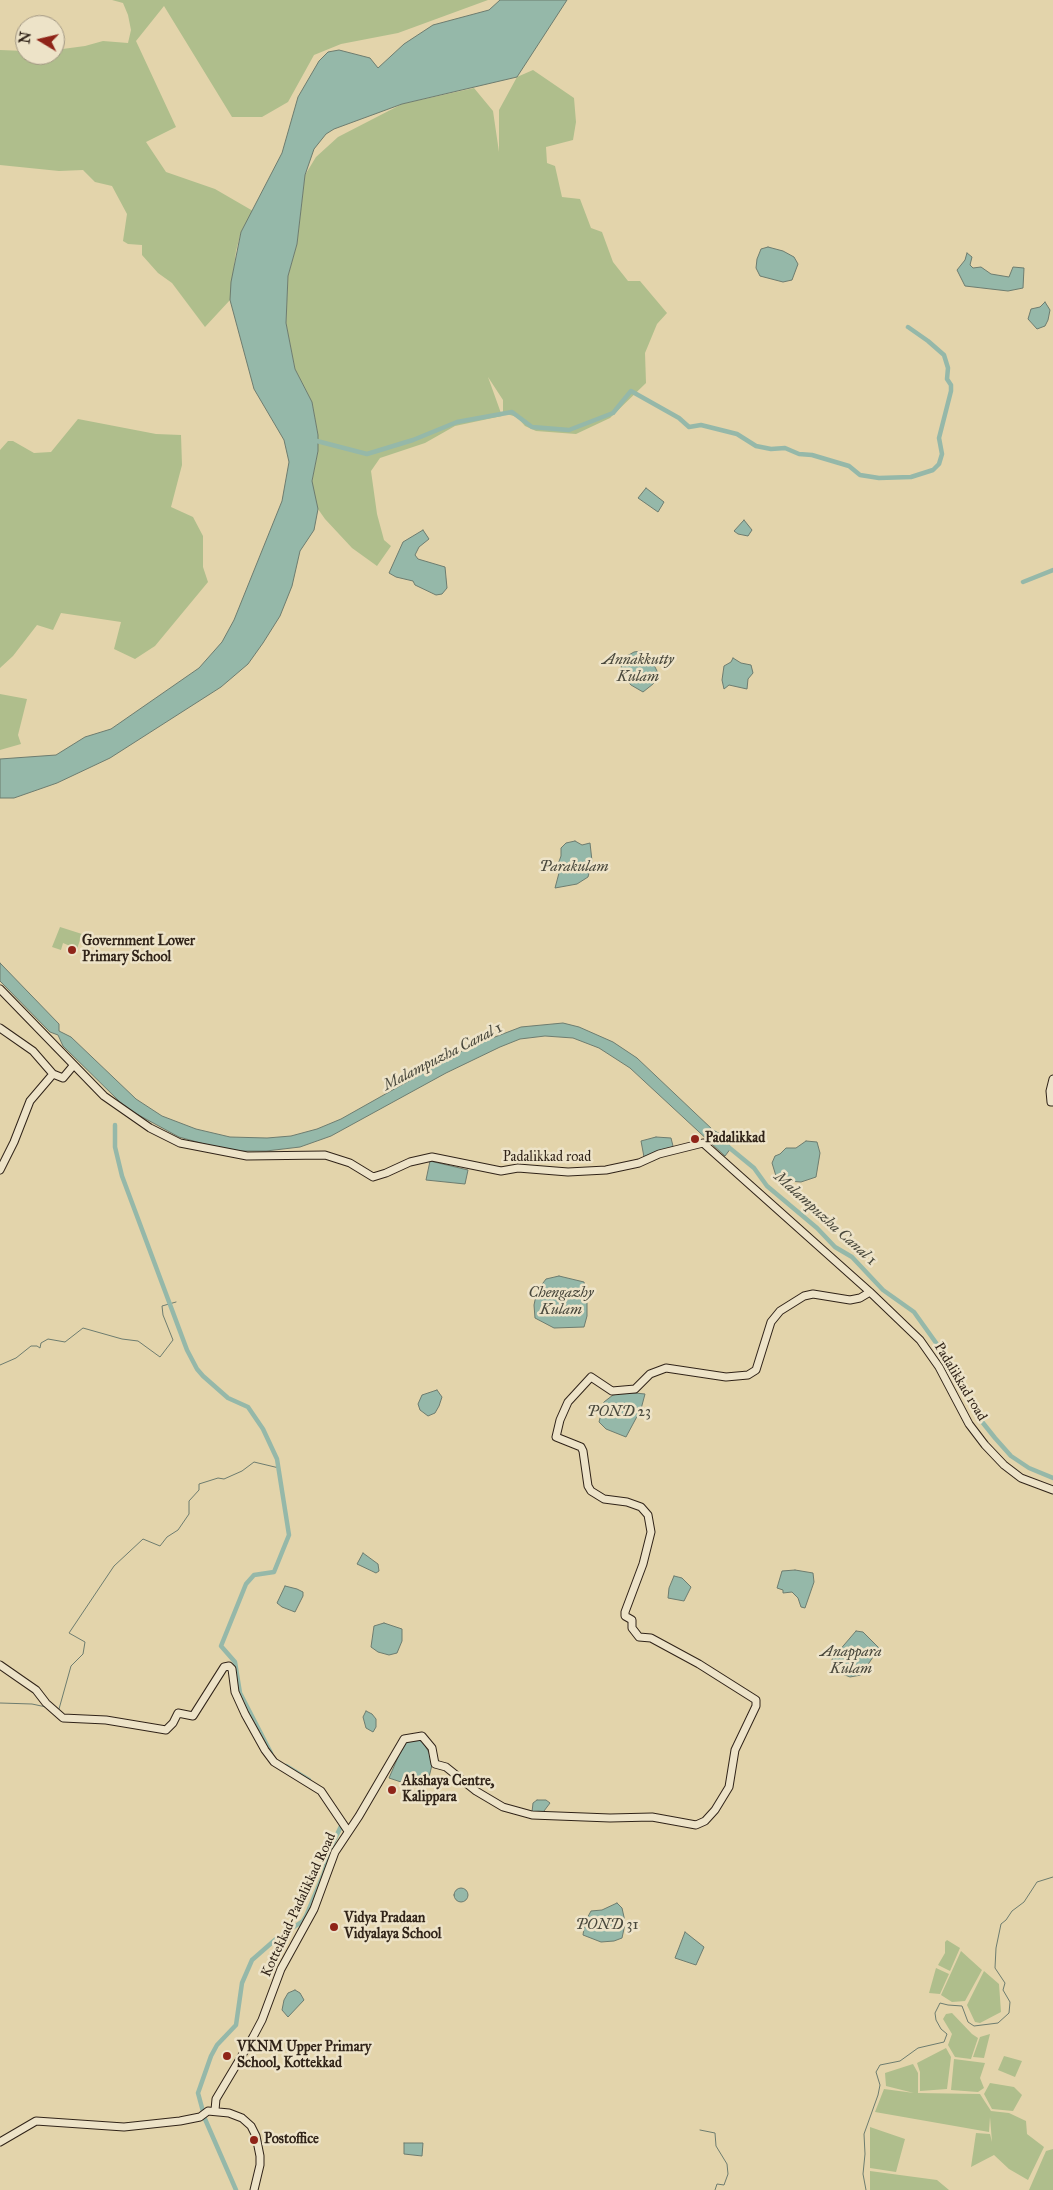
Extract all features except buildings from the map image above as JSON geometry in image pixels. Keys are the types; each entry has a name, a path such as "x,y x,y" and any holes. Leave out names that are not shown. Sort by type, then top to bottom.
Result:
{"street":[{"path":"0,989 73,1066 63,1078 53,1074 33,1051 0,1028"},
{"name":"Padalikkad road","path":"73,1066 111,1101 150,1128 180,1143 247,1156 325,1155 350,1163 373,1176 386,1173 410,1162 432,1157 501,1171 518,1168 568,1172 606,1170 639,1163 659,1154 703,1143 870,1292 920,1340 939,1367 969,1424 1004,1465 1021,1478 1053,1490"},
{"path":"0,1170 14,1142 30,1101 53,1074"},
{"path":"1053,1079 1050,1102 1053,1102"},
{"name":"Kottekkad-Padalikkad Road","path":"209,2111 240,2061 262,2020 280,1970 314,1909 335,1852 346,1829 359,1816 404,1739 419,1736 429,1742 435,1764 446,1767 476,1791 503,1807 532,1815 610,1818 652,1817 696,1825 705,1821 715,1810 729,1787 735,1750 756,1706 756,1700 699,1664 651,1638 639,1637 633,1630 632,1620 624,1614 651,1532 648,1515 641,1507 627,1502 604,1499 591,1491 588,1486 583,1450 581,1447 556,1437 560,1420 568,1402 591,1377 612,1391 635,1390 650,1374 666,1368 679,1368 726,1377 748,1376 756,1370 768,1329 774,1316 780,1311 804,1296 813,1294 850,1300 860,1298 870,1292"},
{"path":"0,1665 36,1690 46,1703 63,1718 106,1720 166,1730 173,1723 178,1713 193,1716 224,1667 229,1666 232,1669 235,1692 265,1750 274,1762 321,1791 346,1829"},
{"path":"0,2142 36,2121 124,2127 180,2121 200,2117 209,2111 242,2118 251,2126 256,2136 260,2156 260,2166 254,2190"}],"green space":[{"path":"112,0 488,0 398,33 341,44 314,55 288,102 262,117 232,117 164,6 136,41 176,127 146,142 166,172 215,189 253,211 241,232 236,251 230,300 205,327 172,283 158,273 142,255 142,245 128,244 123,241 127,214 112,186 95,182 83,170 59,171 0,165 0,50 15,51 15,65 65,65 65,49 103,41 128,43 131,30 123,3"},
{"path":"533,70 574,98 576,122 573,140 546,147 547,163 555,166 562,197 580,199 591,228 602,232 613,262 628,281 640,281 667,313 657,324 645,353 646,383 610,418 576,434 536,431 525,426 517,417 503,413 503,400 488,377 502,416 455,426 425,443 380,458 371,471 377,514 384,540 391,546 377,566 352,548 325,519 318,509 312,489 318,451 318,435 312,402 295,369 286,323 288,276 297,244 305,175 316,157 338,137 402,104 474,88 493,111 499,152 499,110 517,77"},
{"path":"78,419 156,434 181,435 182,465 171,507 193,517 203,536 203,567 208,582 155,646 135,659 114,649 121,622 61,613 53,630 37,625 13,656 0,668 0,450 8,441 13,441 34,453 51,452"},
{"path":"0,694 27,699 18,735 21,744 0,750"},
{"path":"60,927 82,934 77,949 63,943 61,950 52,947"},
{"path":"947,1940 960,1948 950,1971 938,1965 945,1953 945,1942"},
{"path":"961,1951 982,1970 965,2001 952,2002 941,1995"},
{"path":"936,1968 949,1974 940,1994 929,1993"},
{"path":"984,1971 999,1984 1001,2012 980,2023 975,2022 967,2005"},
{"path":"952,2013 978,2038 971,2059 955,2057 948,2045 952,2034 943,2019 946,2014"},
{"path":"990,2034 984,2058 973,2057 980,2037"},
{"path":"946,2048 951,2057 947,2089 920,2091 920,2072 917,2063"},
{"path":"1004,2056 1022,2061 1015,2077 998,2070"},
{"path":"954,2059 985,2063 980,2078 984,2088 978,2092 951,2090"},
{"path":"913,2064 918,2073 918,2093 980,2094 991,2111 1009,2113 1026,2121 1027,2134 1044,2147 1028,2180 1009,2169 994,2155 971,2167 976,2133 990,2134 992,2142 990,2117 989,2132 875,2112 884,2089 914,2093 886,2086 885,2073"},
{"path":"990,2083 1014,2087 1022,2095 1013,2111 992,2109 984,2094"},
{"path":"870,2127 905,2139 896,2172 870,2168"},
{"path":"1053,2149 1053,2190 1029,2190 1046,2151"},
{"path":"870,2171 937,2180 949,2190 870,2190"}],"water":[{"path":"500,0 567,0 517,77 402,104 334,129 326,134 314,149 305,175 297,244 288,276 286,323 295,369 312,402 318,435 318,451 312,481 318,509 314,530 300,551 292,586 280,616 248,664 221,687 110,758 57,783 14,798 0,798 0,759 56,755 85,737 111,729 199,668 222,642 234,620 282,501 289,462 284,440 254,389 230,300 231,282 241,232 282,153 298,97 319,61 328,52 339,50 370,58 378,68 404,44 433,25 489,10"},
{"path":"768,247 783,251 794,257 798,264 792,280 783,282 760,276 756,268 757,259 761,249"},
{"path":"967,253 972,257 970,265 973,268 981,267 991,274 1009,277 1013,267 1024,268 1023,288 1008,291 965,286 957,270 965,260"},
{"path":"1045,302 1050,310 1048,320 1045,326 1037,329 1028,319 1031,309 1040,307"},
{"path":"646,488 664,502 658,512 638,498"},
{"path":"744,520 752,530 748,536 734,531"},
{"path":"423,530 429,539 419,547 415,555 418,559 445,567 447,588 442,594 436,595 415,585 413,581 396,577 389,573 403,542"},
{"name":"Annakkutty Kulam","path":"641,651 650,657 658,673 653,684 643,692 631,685 622,676 621,664 627,656"},
{"path":"733,658 741,663 751,665 753,673 748,679 747,689 729,685 724,689 722,680 724,666 731,662"},
{"name":"Parakulam","path":"575,841 582,845 590,843 592,861 588,877 577,884 555,888 559,873 557,867 561,856 561,848 566,843"},
{"path":"0,963 59,1024 59,1031 71,1037 136,1099 162,1116 196,1129 230,1137 267,1138 291,1136 317,1129 341,1119 469,1047 521,1027 563,1023 579,1027 613,1042 637,1058 713,1130 724,1136 731,1148 725,1156 630,1068 599,1048 573,1038 545,1036 520,1039 500,1047 446,1073 331,1136 300,1147 266,1151 239,1151 208,1145 179,1137 133,1112 120,1102 63,1046 58,1035 50,1032 0,981"},
{"path":"656,1137 671,1138 673,1146 668,1150 644,1157 641,1141"},
{"path":"806,1141 817,1142 820,1153 816,1177 801,1182 788,1181 776,1176 772,1163 775,1156 786,1148 796,1148"},
{"path":"430,1161 468,1170 465,1184 426,1180"},
{"name":"Chengazhy Kulam","path":"559,1276 584,1282 587,1298 587,1316 584,1327 554,1328 535,1318 534,1305 537,1291 546,1279"},
{"path":"437,1390 442,1397 439,1406 435,1413 428,1416 420,1410 418,1404 422,1395"},
{"name":"POND 23","path":"625,1392 645,1394 641,1409 626,1437 606,1429 599,1422 604,1402 613,1395"},
{"path":"363,1553 378,1564 379,1571 376,1573 357,1564"},
{"path":"795,1570 813,1573 814,1582 805,1608 801,1607 798,1598 792,1592 783,1593 783,1590 777,1588 782,1571"},
{"path":"674,1576 682,1578 691,1587 684,1601 668,1598 669,1588"},
{"path":"285,1586 303,1592 295,1612 277,1603"},
{"path":"384,1623 402,1629 402,1641 397,1653 389,1655 378,1652 371,1647 374,1626"},
{"name":"Anappara Kulam","path":"856,1631 863,1632 879,1648 861,1675 850,1677 835,1671 832,1659"},
{"path":"366,1711 376,1719 376,1727 373,1732 366,1728 363,1717"},
{"path":"417,1739 424,1743 433,1761 429,1777 422,1782 401,1782 389,1778 405,1741"},
{"path":"537,1800 546,1800 550,1803 541,1815 532,1812 533,1803"},
{"path":"458,1888 464,1888 468,1895 464,1902 458,1902 454,1898 454,1892"},
{"name":"POND 31","path":"617,1903 622,1908 625,1924 622,1938 601,1942 583,1935 585,1922 591,1911 602,1910"},
{"path":"685,1932 704,1947 696,1965 675,1958"},
{"path":"295,1990 300,1993 304,2000 288,2017 282,2010 284,2000 288,1993"},
{"path":"404,2143 423,2143 422,2156 404,2154"}],"waterway":[{"path":"313,440 367,454 413,440 457,422 512,412 532,427 569,430 613,413 631,391 679,418 689,427 701,425 737,434 756,446 771,449 785,448 799,454 812,455 849,466 860,475 879,478 911,477 933,470 939,464 942,454 939,438 951,385 947,379 948,368 944,355 908,327"},
{"path":"1023,582 1053,570"},
{"path":"115,1125 115,1147 122,1176 187,1350 203,1376 228,1398 248,1407 263,1429 277,1459 289,1535 274,1572 254,1575 246,1584 221,1646 235,1662 240,1693 271,1753"},
{"name":"Malampuzha Canal 1","path":"726,1145 754,1168 767,1186 817,1228 835,1247 852,1257 883,1290 914,1312 944,1354 979,1418 995,1438 1011,1456 1029,1468 1053,1478"},
{"path":"0,1365 16,1358 31,1346 40,1348 41,1343 48,1339 65,1342 83,1328 122,1339 138,1341 160,1357 173,1340 163,1315 162,1306 176,1302"},
{"path":"59,1709 71,1666 83,1654 85,1642 69,1633 114,1566 143,1539 160,1546 167,1537 178,1530 189,1514 189,1501 199,1490 199,1484 218,1478 224,1479 242,1471 254,1462 279,1468"},
{"path":"0,1703 32,1704 46,1707"},
{"path":"286,1766 309,1780"},
{"path":"236,2190 205,2119 198,2093 211,2056 217,2045 236,2025 242,1983 252,1960 276,1939 303,1921 324,1873 332,1845 343,1822"},
{"path":"866,2190 863,2174 864,2134 878,2095 880,2085 876,2072 880,2065 900,2061 918,2048 944,2042 947,2034 941,2029 936,2020 935,2013 940,2003 962,2006 968,2022 974,2026 998,2023 1009,2013 1010,2002 1003,1990 1005,1983 995,1968 996,1948 1001,1924 1012,1911 1024,1902 1037,1882 1053,1877"},
{"path":"700,2130 715,2133 716,2146 727,2164 728,2174 724,2185 717,2184 715,2190"}],"place":[{"name":"Government Lower Primary School","path":"72,950"},
{"name":"Padalikkad","path":"695,1139"},
{"name":"Akshaya Centre, Kalippara","path":"392,1790"},
{"name":"Vidya Pradaan Vidyalaya School","path":"334,1927"},
{"name":"VKNM Upper Primary School, Kottekkad","path":"227,2056"},
{"name":"Postoffice","path":"254,2140"}]}
